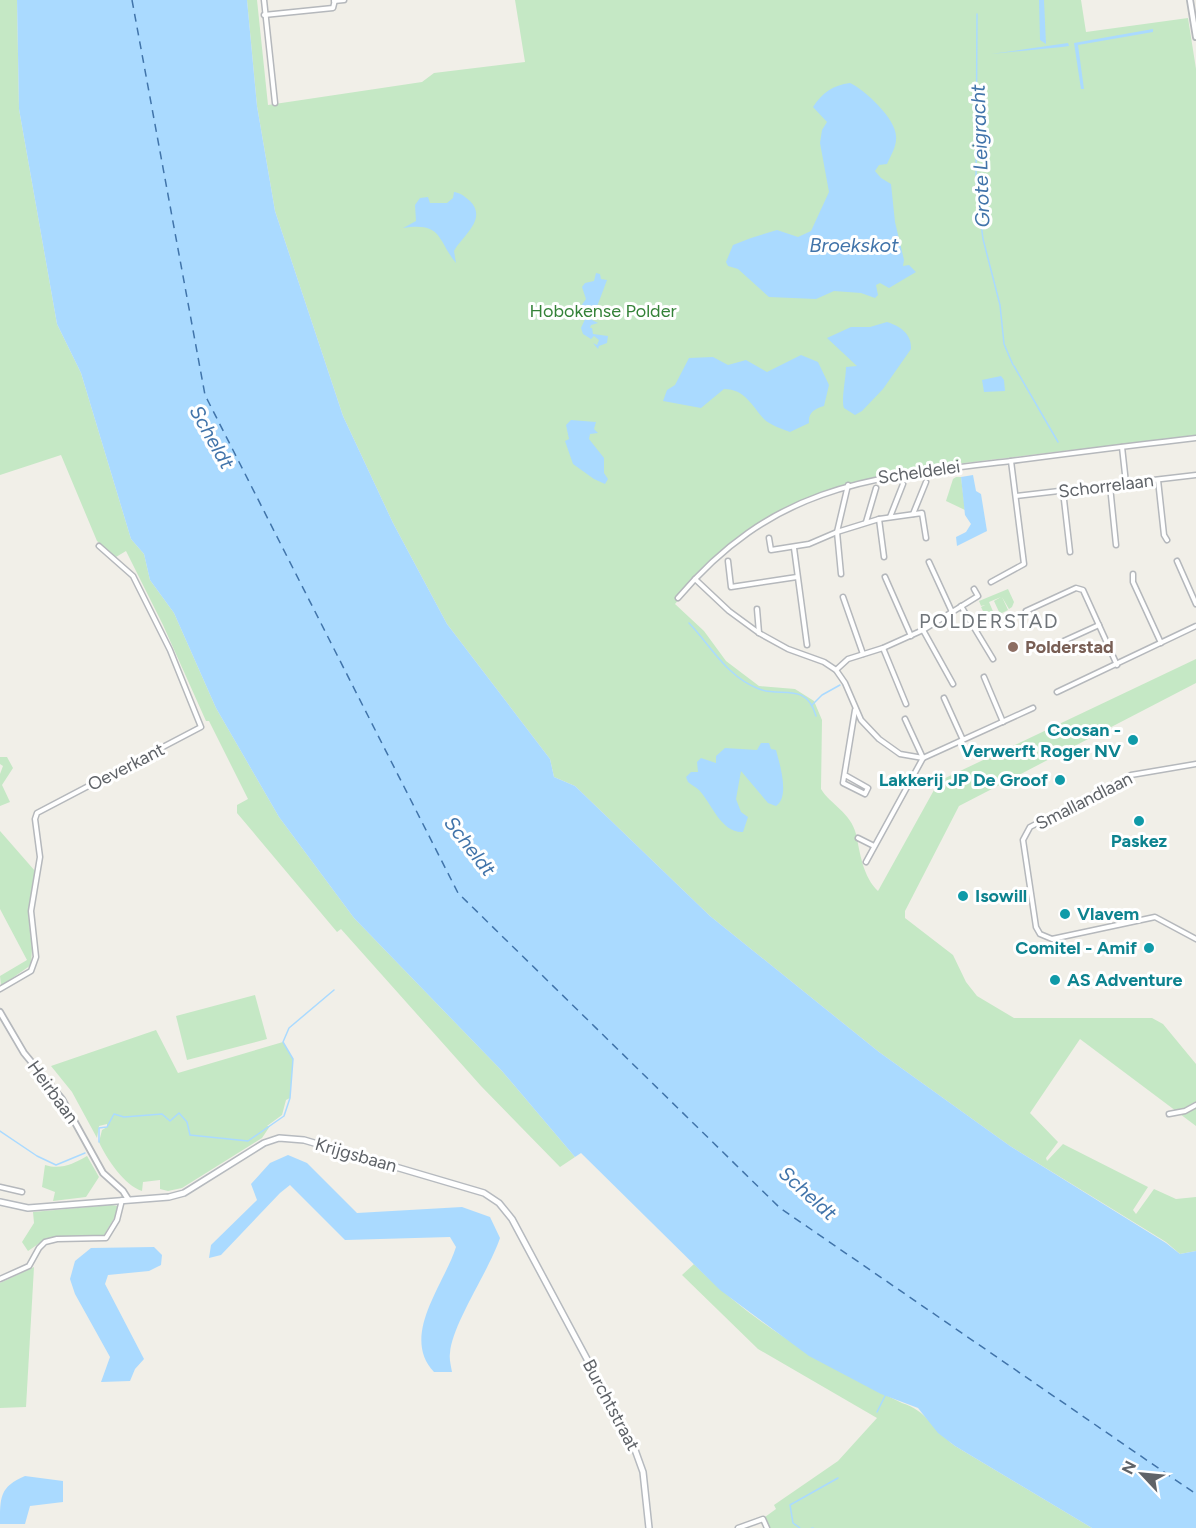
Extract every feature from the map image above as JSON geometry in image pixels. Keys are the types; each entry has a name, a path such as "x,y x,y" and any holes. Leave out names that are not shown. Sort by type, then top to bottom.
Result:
{"main road":[{"name":"Krijgsbaan","path":"3,1203 28,1208 184,1193 264,1143 279,1138 304,1140 484,1193 507,1210 550,1289"},
{"name":"Burchtstraat","path":"550,1289 634,1447 643,1472 649,1528"}],"street":[{"path":"264,0 275,103"},
{"path":"264,15 333,8 334,0 344,0"},
{"path":"1190,0 1196,37"},
{"name":"Scheldelei","path":"678,597 730,545 769,519 808,499 848,485 891,476 1196,438"},
{"path":"1122,447 1126,483"},
{"path":"992,582 1024,564 1011,461"},
{"name":"Schorrelaan","path":"1016,496 1196,475"},
{"path":"1158,480 1164,535 1167,540"},
{"path":"913,514 926,482"},
{"path":"890,517 903,484"},
{"path":"841,574 837,532 848,485"},
{"path":"1110,486 1116,545"},
{"path":"866,523 876,488"},
{"path":"1063,491 1070,552"},
{"path":"769,538 771,550 794,547 809,544 837,532 879,519 922,513 926,538"},
{"path":"879,519 884,557"},
{"name":"Oeverkant","path":"0,989 31,971 36,957 31,911 40,857 35,819 37,813 201,727 170,650 133,576 99,546"},
{"path":"794,547 807,645"},
{"path":"728,561 731,586 797,577"},
{"path":"1177,561 1196,604"},
{"path":"929,562 952,612"},
{"path":"1133,574 1133,582 1161,643"},
{"path":"885,577 911,636"},
{"path":"695,579 729,611 759,633 788,649 824,662 836,670 865,724 894,751 923,758"},
{"path":"1026,611 1076,588 1083,590 1116,665"},
{"path":"836,670 846,660 883,648 923,630 978,596 974,589"},
{"path":"843,597 863,654"},
{"path":"961,606 993,659"},
{"path":"757,609 759,633"},
{"path":"1044,650 1100,625"},
{"path":"1057,693 1196,626"},
{"path":"923,630 953,684"},
{"path":"883,648 906,704"},
{"path":"984,678 1003,722"},
{"path":"944,698 963,740"},
{"path":"866,862 923,758 1033,708"},
{"path":"845,775 868,788 865,794 843,783 855,709"},
{"path":"905,719 923,758"},
{"path":"852,727 865,724"},
{"name":"Smallandlaan","path":"1196,764 1131,775 1029,827 1023,840 1036,927 1046,938 1052,939 1155,918 1196,939"},
{"path":"858,838 874,846"},
{"name":"Heirbaan","path":"0,1012 24,1053 62,1099 103,1173 123,1191 125,1200"},
{"path":"1169,1114 1185,1111 1196,1105"},
{"path":"0,1187 22,1192"},
{"name":"Krijgsbaan","path":"3,1203 9,1190"},
{"path":"0,1279 29,1266 45,1242 57,1239 106,1238 125,1200"},
{"path":"738,1528 764,1520 767,1528"}],"green space":[{"path":"0,0 17,0 19,109 57,324 81,373 131,539 144,554 150,580 174,613 216,708 279,817 354,918 502,1071 575,1157 560,1167 481,1086 341,929 337,932 237,813 237,805 248,799 209,721 206,721 163,625 126,551 116,557 97,541 61,455 0,475"},
{"name":"Hobokense Polder","path":"247,0 257,0 268,105 422,82 434,73 525,62 515,0 1081,0 1086,32 1188,18 1196,69 1196,435 914,470 831,489 792,504 755,525 719,552 684,587 687,590 675,604 704,631 726,661 759,686 795,689 814,701 822,720 821,789 850,820 866,872 878,891 939,781 1196,659 1196,683 959,806 905,911 905,918 953,955 966,982 977,996 1014,1018 1152,1018 1163,1024 1196,1064 1196,1126 1080,1039 1030,1113 1058,1142 1046,1158 1047,1161 1063,1144 1148,1187 1133,1210 1136,1214 1154,1189 1176,1199 1196,1197 1196,1251 1180,1254 1166,1242 1010,1146 879,1052 710,916 575,786 554,777 550,759 447,624 393,523 343,416 275,211 257,106"},
{"path":"961,477 965,510 946,501 953,479"},
{"path":"1008,589 1014,602 1012,607 1009,609 1002,597 1008,610 1000,614 994,601 1001,597 989,602 995,616 987,619 981,607 985,605 981,606 979,601"},
{"path":"0,757 7,757 13,768 2,785 10,802 0,806 0,774 3,766 0,764"},
{"path":"0,831 35,871 28,912 32,949 31,965 1,986 0,976 27,960 0,909"},
{"path":"255,995 267,1039 187,1060 176,1016"},
{"path":"156,1030 178,1073 283,1042 293,1059 290,1098 286,1100 282,1115 267,1126 270,1126 262,1138 182,1188 168,1191 160,1189 160,1180 143,1182 142,1191 123,1178 102,1148 99,1142 102,1130 107,1127 107,1124 99,1126 97,1138 72,1092 51,1066"},
{"path":"87,1156 99,1177 86,1197 53,1201 55,1192 42,1187 45,1165 56,1167 67,1165"},
{"path":"118,1206 119,1210 104,1235 56,1237 44,1240 28,1251 22,1242 34,1223 33,1212"},
{"path":"694,1264 717,1286 766,1325 819,1359 917,1410 955,1446 1092,1528 770,1528 765,1517 776,1509 774,1505 838,1461 877,1418 758,1349 682,1275"},
{"path":"34,1267 26,1407 0,1408 0,1283"}],"water":[{"name":"Scheldt","path":"17,0 247,0 257,106 275,211 343,416 393,523 447,624 550,759 554,777 575,786 710,916 879,1052 1010,1146 1180,1254 1196,1251 1196,1528 1092,1528 955,1446 938,1433 918,1408 881,1394 809,1356 720,1290 581,1153 575,1157 502,1071 354,918 279,817 216,708 174,613 150,580 144,554 131,539 81,373 57,324 19,109"},
{"path":"1039,0 1044,0 1046,44 1040,40"},
{"path":"1153,29 1153,32 1078,45 1084,89 1081,89 1074,43"},
{"path":"1068,43 1069,46 991,54"},
{"name":"Broekskot","path":"850,83 879,106 895,129 896,140 892,154 887,164 879,165 875,171 891,184 895,222 904,260 903,266 909,265 916,272 889,288 880,283 876,285 878,295 875,298 861,293 834,291 816,299 769,297 738,269 728,266 726,262 733,245 751,238 777,230 798,237 811,231 829,192 820,143 822,130 827,122 813,107 828,90"},
{"path":"454,192 470,201 476,214 472,227 454,251 456,263 432,230 416,227 403,228 416,221 415,205 420,198 428,197 430,203 447,203 453,198"},
{"path":"596,273 600,274 601,279 607,280 592,320 598,323 591,325 590,328 593,334 608,336 607,343 599,346 598,349 593,343 597,345 599,340 594,336 591,339 583,334 581,328 587,315 575,315 571,310 573,306 581,306 586,299 582,287 585,283 594,281"},
{"path":"887,322 904,331 911,344 911,349 883,389 862,411 855,415 844,408 843,399 846,367 857,366 827,338 851,327 870,327"},
{"path":"801,355 818,362 829,385 824,406 812,412 809,423 790,432 766,421 743,395 731,390 724,389 701,408 663,401 667,390 675,385 689,358 713,357 728,365 746,360 767,372"},
{"path":"1001,376 1004,380 1005,391 984,392 982,380"},
{"path":"571,420 596,422 594,429 598,433 590,434 589,439 604,458 604,473 608,479 605,484 573,464 565,441 569,439 566,425"},
{"path":"973,475 976,491 981,494 987,531 957,546 956,537 966,532 971,524 965,515 961,477"},
{"path":"761,743 769,743 771,749 776,750 783,780 782,796 776,806 768,803 741,771 736,799 741,812 748,817 743,832 735,831 723,823 704,796 688,782 686,777 691,772 698,772 697,762 701,758 716,763 716,756 725,748 757,750"},
{"path":"288,1155 307,1163 357,1213 462,1207 490,1217 500,1238 457,1327 450,1353 452,1372 434,1372 425,1358 421,1343 428,1310 456,1247 450,1237 345,1240 290,1185 221,1255 209,1258 211,1245 257,1200 251,1184 270,1163"},
{"path":"154,1247 162,1255 161,1265 149,1271 108,1275 105,1284 144,1359 135,1369 130,1381 101,1382 110,1357 75,1294 70,1279 75,1261 91,1248"},
{"path":"25,1476 63,1481 63,1502 30,1506 25,1524 0,1524 3,1494 11,1484"}],"waterway":[{"name":"Grote Leigracht","path":"977,14 976,184 983,239 1000,305 1004,344 1013,365"},
{"name":"Grote Leigracht","path":"1014,366 1058,442"},
{"path":"689,623 720,660 738,677 759,689 799,694 812,705 816,716"},
{"path":"812,705 822,695 840,685"},
{"path":"99,1142 99,1128 107,1127 114,1114 124,1117 162,1114 170,1121 179,1113 187,1122 190,1135 248,1141 284,1116 290,1098 293,1059 283,1042 289,1028 334,990"},
{"path":"0,1131 37,1156 56,1165 85,1153"},
{"path":"877,1412 886,1394"},
{"path":"800,1528 793,1523 790,1505 838,1478"}],"ferry route":[{"path":"132,0 205,395 458,893 780,1208 1196,1494"}],"place":[{"name":"Polderstad","path":"1013,647"},
{"name":"Coosan - Verwerft Roger NV","path":"1133,740"},
{"name":"Lakkerij JP De Groof","path":"1060,780"},
{"name":"Paskez","path":"1139,821"},
{"name":"Isowill","path":"963,896"},
{"name":"Vlavem","path":"1065,914"},
{"name":"Comitel - Amif","path":"1149,948"},
{"name":"AS Adventure","path":"1055,980"}],"district":[{"name":"POLDERSTAD","path":"989,621"}]}
